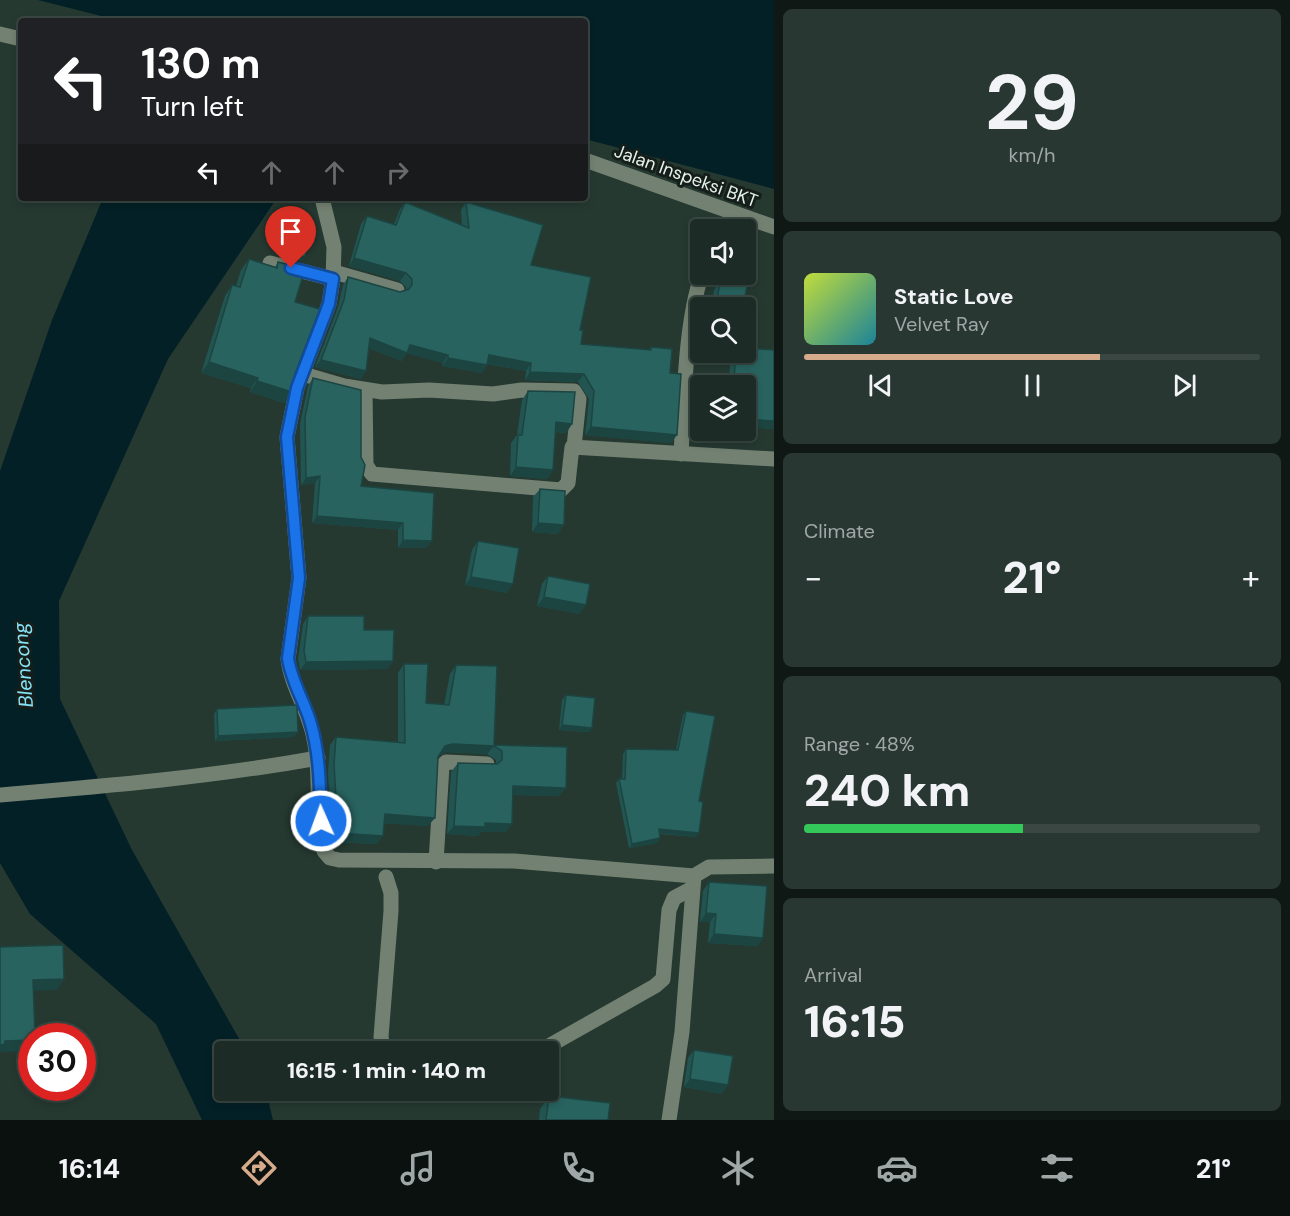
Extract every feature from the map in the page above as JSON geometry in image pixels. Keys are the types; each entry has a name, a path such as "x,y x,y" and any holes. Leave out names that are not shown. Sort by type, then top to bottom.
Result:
{"street":[{"path":"0,34 18,38"},
{"name":"Jalan Inspeksi BKT","path":"588,161 740,217 774,227"},
{"path":"323,201 334,247 334,275 329,304 292,408 287,437 299,578 288,658 289,669 311,723 318,758 321,840 324,851 330,858 339,860 526,861 693,883"},
{"path":"270,263 397,290"},
{"path":"681,454 694,303 699,285"},
{"path":"303,374 365,390 493,394 522,390 574,391 579,399 568,483 561,490 372,474 366,465 365,390"},
{"path":"574,447 774,459"},
{"path":"0,795 109,786 252,770 318,758"},
{"path":"436,862 442,766 446,762 487,764"},
{"path":"557,1041 663,979 669,910 674,898 709,867 774,866"},
{"path":"382,1041 391,911 386,877"},
{"path":"669,1120 682,1032 693,883"}],"water":[{"path":"38,0 774,0 774,189 588,140 588,18 109,18"},
{"name":"Blencong","path":"102,201 275,201 168,359 59,601 60,699 132,850 240,1041 214,1041 214,1101 268,1101 273,1120 202,1120 156,1024 30,914 0,863 0,471 52,320"}],"building":[{"path":"405,202 469,228 466,202 543,225 531,265 591,277 580,330 583,330 581,344 651,350 651,347 672,349 670,373 681,374 677,435 591,427 594,391 584,374 530,372 531,363 489,355 487,365 448,358 448,355 410,345 407,353 370,338 366,371 321,360 344,300 348,277 400,292 409,289 412,285 412,279 406,273 354,258 367,216 396,225"},
{"path":"288,217 313,224 305,257 279,250"},
{"path":"249,259 277,268 278,262 305,269 295,302 320,309 295,374 292,392 209,362 232,285 240,287"},
{"path":"719,285 747,286 745,297 718,297"},
{"path":"756,349 774,350 774,421 756,420 756,375 734,375 735,363 756,363"},
{"path":"313,378 361,390 361,457 365,465 361,486 434,493 432,541 403,540 403,523 317,516 320,476 306,478 305,417"},
{"path":"528,391 575,392 572,424 556,422 553,470 516,467 518,435 522,435"},
{"path":"540,489 565,491 564,525 538,523"},
{"path":"478,541 519,548 513,584 471,577"},
{"path":"548,576 590,584 586,605 544,597"},
{"path":"308,616 364,616 364,630 394,630 393,661 306,662 304,651"},
{"path":"404,664 428,664 426,703 449,705 456,665 497,666 494,745 567,747 566,788 513,786 512,824 485,823 485,827 454,826 458,763 497,764 502,760 502,751 494,746 453,744 445,746 438,757 435,818 385,814 383,836 338,833 334,764 336,737 405,743"},
{"path":"566,695 595,698 592,728 562,725"},
{"path":"297,705 298,732 218,736 217,709"},
{"path":"686,711 715,716 699,801 703,802 699,833 659,829 660,838 632,844 619,779 625,779 626,749 678,750"},
{"path":"709,882 767,886 763,938 714,934 716,914 706,913"},
{"path":"63,945 64,979 33,980 35,1023 18,1023 18,1041 5,1041 5,1044 0,1045 0,947"},
{"path":"694,1050 733,1056 728,1085 690,1079"},
{"path":"559,1097 610,1103 608,1120 546,1120 548,1101 559,1101"}],"route":[{"path":"291,268 333,279 329,304 297,388 287,437 297,529 299,578 290,627 288,658 289,669 311,723 318,758 321,821"}]}
